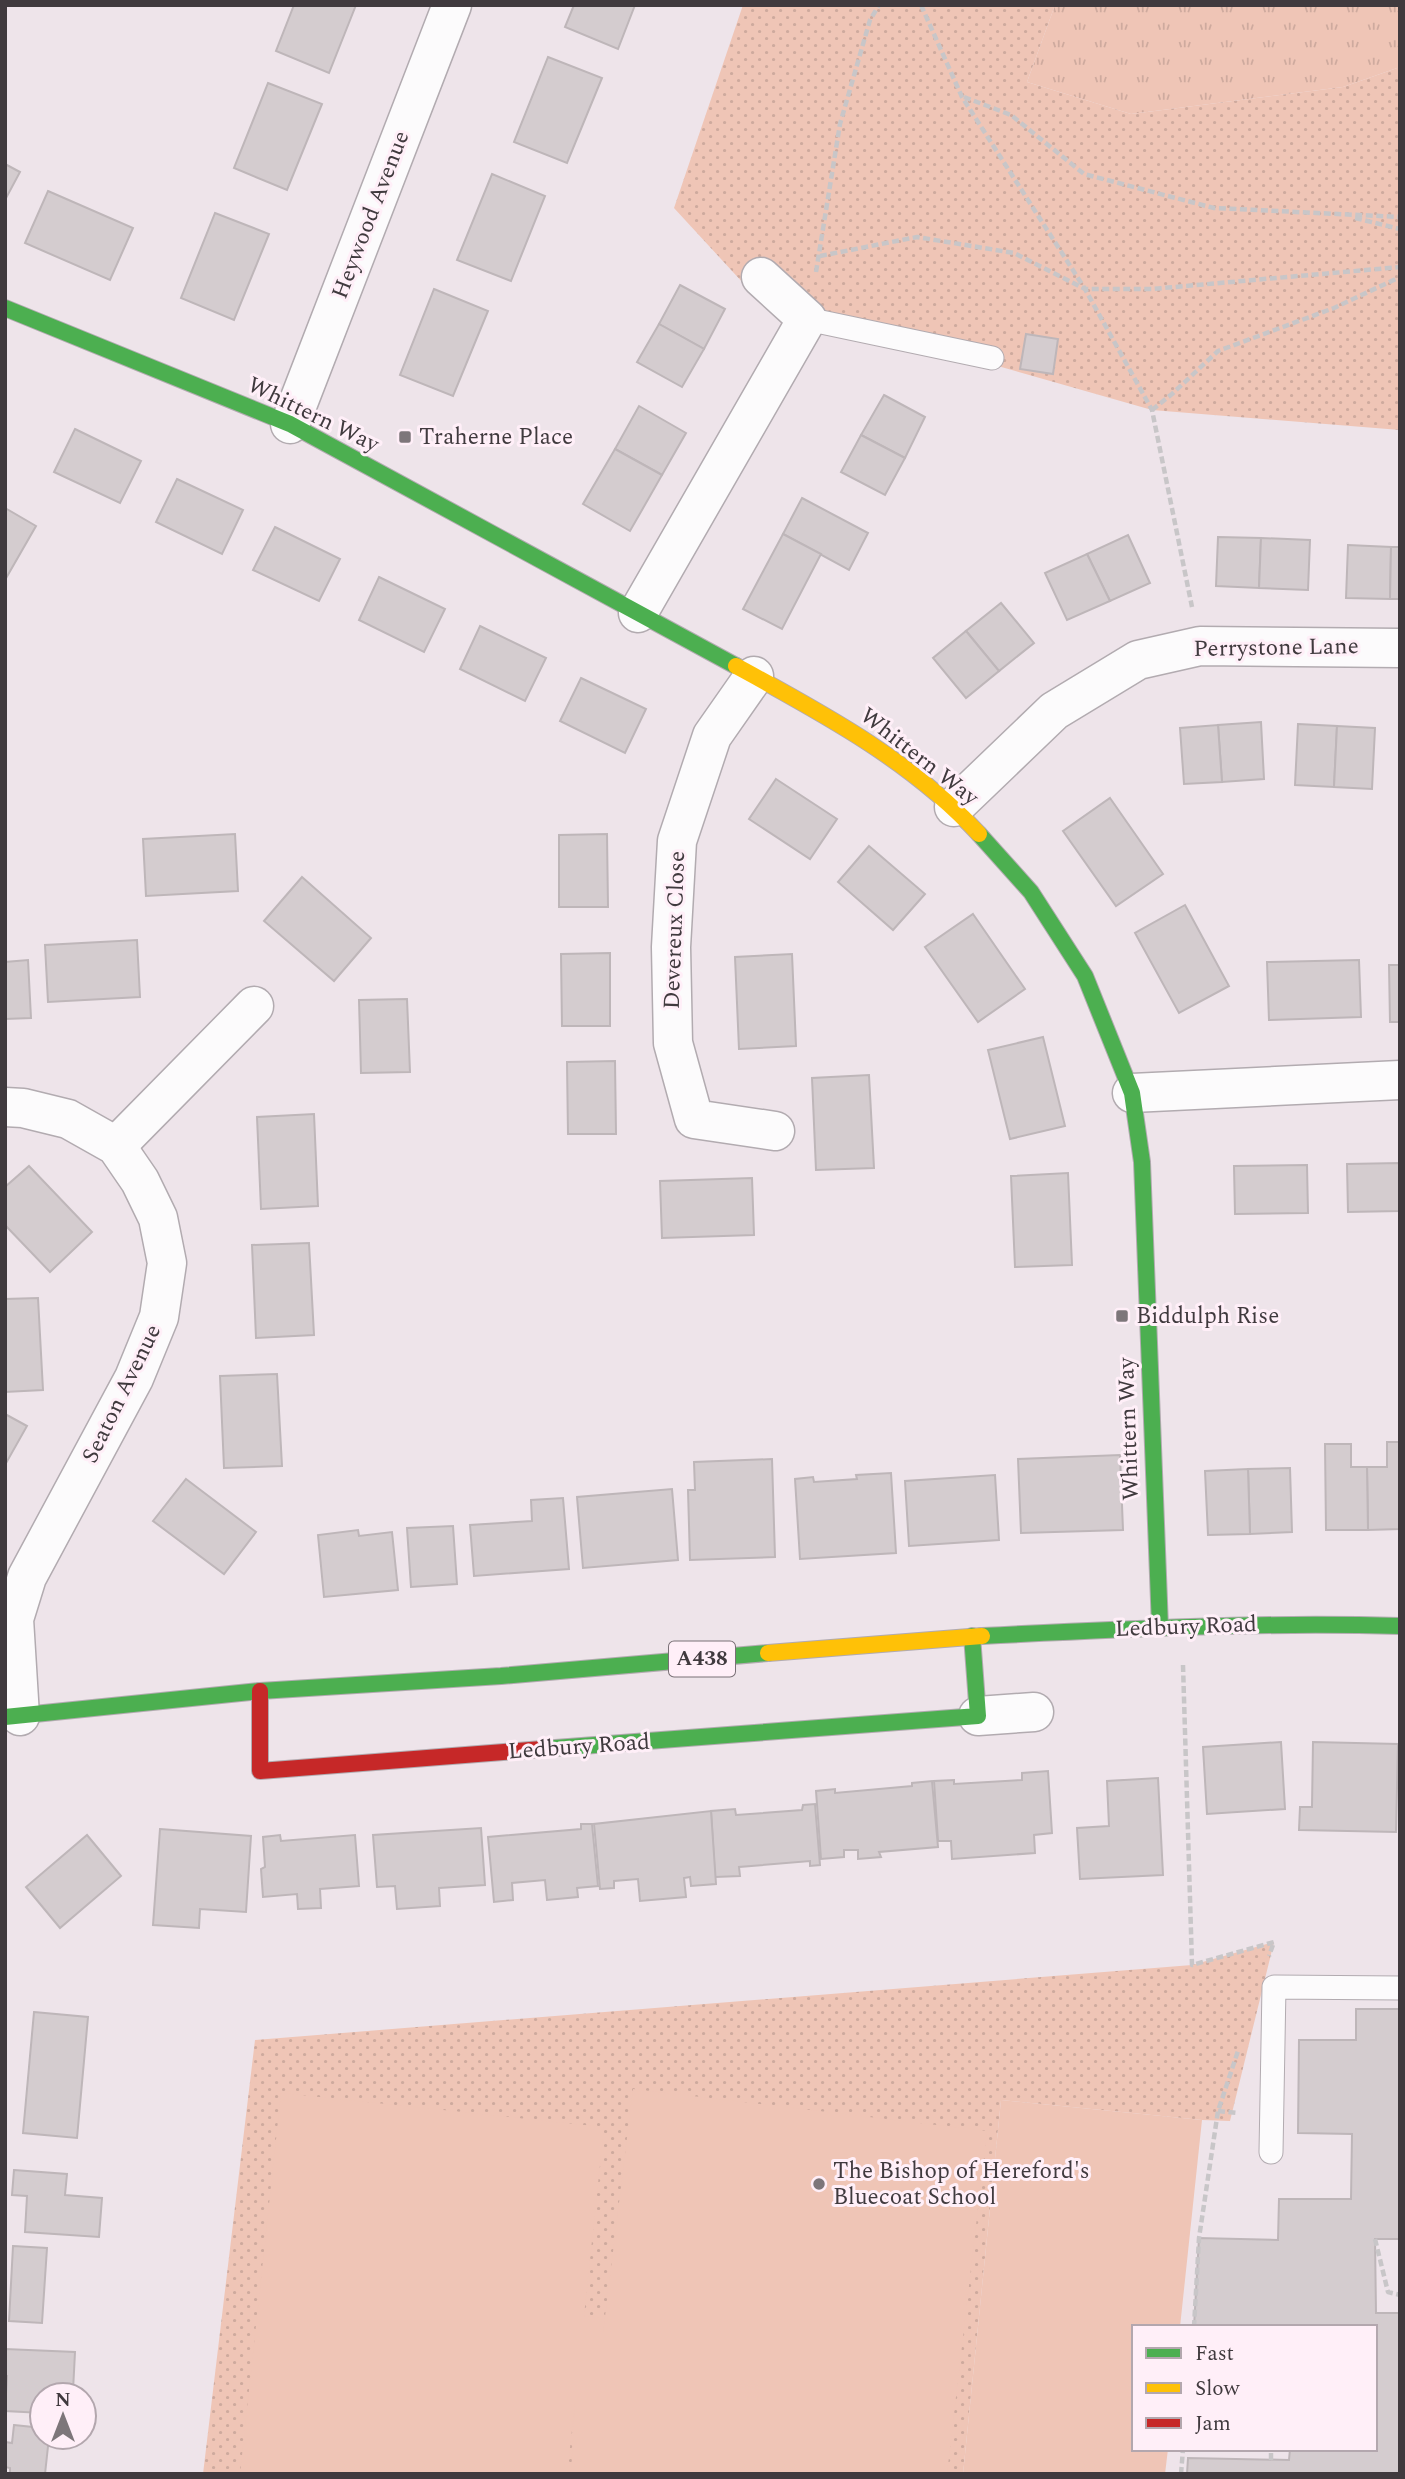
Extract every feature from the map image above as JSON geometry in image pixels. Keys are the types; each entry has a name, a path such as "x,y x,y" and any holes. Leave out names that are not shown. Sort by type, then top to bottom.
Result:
{"main road":[{"name":"Whittern Way","path":"5,308 290,424 754,676 869,742 954,807 1031,892 1085,976 1132,1093 1142,1162 1160,1627"},
{"name":"Ledbury Road","path":"13,1716 260,1691 501,1676 972,1636 1181,1626 1400,1626"},
{"path":"972,1636 978,1716"},
{"name":"Ledbury Road","path":"260,1691 260,1771 978,1716"}],"street":[{"name":"Heywood Avenue","path":"290,424 452,5"},
{"path":"638,613 807,319 761,277"},
{"name":"Perrystone Lane","path":"954,807 1054,711 1138,660 1200,646 1400,648"},
{"name":"Devereux Close","path":"754,676 712,736 677,841 671,947 673,1043 694,1119 775,1131"},
{"path":"116,1146 254,1006"},
{"path":"1132,1093 1400,1080"},
{"name":"Seaton Avenue","path":"5,1107 23,1108 68,1119 116,1146 140,1181 158,1218 167,1263 159,1317 134,1378 27,1577 10,1619 17,1689 13,1716"},
{"name":"Ledbury Road","path":"978,1716 1034,1712"}],"lane":[{"path":"807,319 992,358"},
{"path":"1271,2152 1274,1987 1400,1988"}],"path":[{"path":"807,319 820,256 840,124 870,20 879,5"},
{"path":"922,5 962,97 1085,289 1152,410 1200,646"},
{"path":"962,97 1011,115 1084,174 1213,208 1400,217"},
{"path":"1344,215 1400,229"},
{"path":"820,256 916,237 1014,253 1085,289 1152,289 1400,267"},
{"path":"1152,410 1218,351 1334,308 1400,276"},
{"path":"1181,1626 1192,1965 1274,1942 1266,1968"},
{"path":"1194,2325 1199,2238 1218,2111 1240,2046"},
{"path":"1375,2239 1388,2292 1400,2295"},
{"path":"1181,2474 1183,2451"},
{"path":"1271,2451 1271,2460"}],"green space":[{"path":"743,5 1055,5 1027,82 1131,114 1343,87 1400,67 1400,430 1152,410 756,297 674,208"},
{"path":"1055,5 1400,5 1400,67 1343,87 1131,114 1027,82"},
{"name":"The Bishop of Hereford's Bluecoat School","path":"1274,1942 1230,2121 1001,2100 963,2474 203,2474 255,2040 1192,1965"},
{"path":"633,2089 987,2131 947,2474 571,2474 575,2403 567,2474 240,2474 281,2093 604,2127 584,2316 603,2318 603,2333"},
{"path":"1001,2100 1202,2120 1180,2325 1132,2325 1132,2451 1168,2451 1165,2474 963,2474"}],"building":[{"path":"294,5 356,5 329,73 276,51"},
{"path":"574,5 635,5 618,49 565,27"},
{"path":"548,57 602,78 567,163 514,142"},
{"path":"268,83 322,104 287,190 234,168"},
{"path":"5,164 20,172 5,200"},
{"path":"492,174 545,196 511,281 457,260"},
{"path":"48,191 133,228 110,280 25,243"},
{"path":"215,213 269,234 234,320 181,298"},
{"path":"680,285 725,309 704,349 659,324"},
{"path":"434,289 488,311 453,396 400,375"},
{"path":"659,324 704,349 682,387 637,362"},
{"path":"1026,334 1058,339 1053,374 1020,369"},
{"path":"884,395 925,417 905,458 861,435"},
{"path":"639,406 686,433 662,475 615,449"},
{"path":"75,429 141,461 120,503 54,472"},
{"path":"861,435 905,458 885,495 841,472"},
{"path":"615,449 662,475 630,531 583,504"},
{"path":"177,479 243,510 222,554 156,522"},
{"path":"802,498 868,533 849,570 783,534"},
{"path":"5,508 36,526 5,580"},
{"path":"275,527 340,559 319,601 253,570"},
{"path":"783,534 821,554 782,629 743,609"},
{"path":"1128,535 1150,583 1110,601 1087,554"},
{"path":"1218,537 1261,538 1259,588 1216,586"},
{"path":"1261,538 1310,540 1308,590 1259,588"},
{"path":"1348,545 1391,547 1390,599 1346,598"},
{"path":"1391,547 1400,547 1400,599 1390,599"},
{"path":"1087,554 1110,601 1067,620 1045,573"},
{"path":"379,577 445,609 424,652 359,620"},
{"path":"1001,603 1034,643 999,671 966,631"},
{"path":"480,626 546,658 525,701 460,669"},
{"path":"966,631 999,671 966,698 933,658"},
{"path":"581,678 646,709 625,753 560,721"},
{"path":"1261,722 1264,779 1222,782 1218,725"},
{"path":"1298,724 1337,726 1334,787 1295,785"},
{"path":"1218,725 1222,782 1184,784 1180,728"},
{"path":"1337,726 1375,728 1372,789 1334,787"},
{"path":"776,779 837,819 810,859 749,819"},
{"path":"1110,798 1163,874 1116,906 1063,831"},
{"path":"235,834 238,891 146,896 143,839"},
{"path":"607,834 608,907 559,907 559,835"},
{"path":"869,846 925,894 893,930 838,882"},
{"path":"302,877 371,938 334,981 264,921"},
{"path":"1185,905 1229,986 1179,1013 1135,933"},
{"path":"973,914 1025,989 978,1022 925,947"},
{"path":"137,940 140,997 48,1002 45,945"},
{"path":"610,953 610,1026 562,1026 561,954"},
{"path":"792,954 796,1046 739,1049 735,957"},
{"path":"28,960 31,1018 5,1019 5,962"},
{"path":"1359,960 1361,1017 1269,1020 1267,962"},
{"path":"1389,965 1400,965 1400,1022 1390,1022"},
{"path":"407,999 410,1072 361,1073 359,1000"},
{"path":"1043,1037 1065,1126 1010,1139 988,1050"},
{"path":"615,1061 616,1134 568,1134 567,1062"},
{"path":"869,1075 874,1168 816,1170 812,1078"},
{"path":"314,1114 318,1206 261,1209 257,1117"},
{"path":"1400,1163 1400,1211 1348,1212 1347,1164"},
{"path":"1307,1165 1308,1213 1235,1214 1234,1166"},
{"path":"29,1166 92,1232 50,1272 5,1225 5,1187"},
{"path":"1068,1173 1072,1265 1015,1267 1011,1176"},
{"path":"752,1178 754,1235 662,1238 660,1181"},
{"path":"309,1243 314,1335 256,1338 252,1245"},
{"path":"38,1298 43,1390 5,1392 5,1299"},
{"path":"277,1374 282,1466 224,1468 220,1376"},
{"path":"5,1414 27,1426 5,1465"},
{"path":"1387,1442 1400,1442 1400,1529 1368,1530 1367,1467 1387,1467"},
{"path":"1325,1444 1351,1444 1351,1467 1367,1467 1368,1530 1326,1530"},
{"path":"1120,1455 1123,1530 1021,1533 1018,1459"},
{"path":"772,1459 775,1557 690,1560 688,1490 695,1490 694,1462"},
{"path":"1290,1468 1292,1532 1250,1534 1248,1469"},
{"path":"1248,1469 1250,1534 1208,1535 1205,1471"},
{"path":"891,1473 896,1553 800,1559 795,1479 813,1477 814,1482"},
{"path":"995,1475 999,1540 909,1546 905,1481"},
{"path":"186,1479 256,1532 224,1574 153,1521"},
{"path":"672,1489 678,1560 583,1568 577,1497"},
{"path":"563,1498 569,1569 474,1576 470,1525 532,1521 531,1500"},
{"path":"453,1526 457,1584 411,1587 407,1528"},
{"path":"358,1530 359,1536 392,1532 398,1590 324,1597 318,1535"},
{"path":"1281,1742 1285,1809 1207,1814 1203,1747"},
{"path":"1313,1742 1398,1744 1396,1832 1299,1830 1300,1807 1312,1807"},
{"path":"1048,1771 1052,1833 1034,1835 1035,1853 952,1859 951,1841 938,1841 934,1781 954,1780 954,1784 1022,1780 1022,1773"},
{"path":"1158,1778 1163,1875 1080,1879 1077,1828 1109,1826 1107,1781"},
{"path":"932,1781 938,1847 879,1852 881,1857 858,1859 858,1850 844,1850 844,1857 821,1859 816,1791 835,1789 835,1793 912,1786 912,1783"},
{"path":"815,1804 820,1865 810,1866 810,1861 739,1867 740,1876 715,1877 711,1811 735,1809 736,1815 802,1810 803,1805"},
{"path":"711,1811 716,1884 691,1886 690,1877 684,1878 686,1897 640,1901 638,1879 614,1881 614,1888 600,1889 594,1824"},
{"path":"581,1824 592,1824 598,1886 577,1888 578,1897 547,1900 545,1880 512,1883 513,1900 494,1902 488,1837 581,1829"},
{"path":"481,1828 485,1885 439,1888 440,1906 397,1909 395,1886 377,1887 373,1835"},
{"path":"160,1829 251,1836 246,1912 200,1909 199,1928 153,1925"},
{"path":"87,1835 121,1876 60,1928 26,1887"},
{"path":"280,1835 281,1841 355,1835 359,1886 320,1889 321,1908 298,1909 297,1894 263,1897 263,1837"},
{"path":"1356,2009 1400,2009 1400,2239 1375,2239 1376,2313 1400,2313 1400,2474 1187,2474 1188,2458 1289,2460 1290,2451 1377,2451 1377,2325 1194,2325 1199,2238 1278,2240 1279,2199 1351,2199 1352,2134 1298,2133 1299,2040 1356,2040"},
{"path":"34,2012 88,2017 77,2138 23,2133"},
{"path":"14,2170 67,2174 65,2195 102,2198 99,2237 25,2232 27,2196 12,2195"},
{"path":"13,2246 47,2248 42,2323 9,2321"},
{"path":"5,2349 75,2352 74,2381 28,2381 28,2412 5,2411"},
{"path":"14,2425 28,2426 28,2451 47,2451 45,2474 10,2474 10,2468 5,2467 5,2442 12,2443"}],"traffic: fast":[{"path":"5,308 290,424 736,666"},
{"path":"979,834 1031,892 1085,976 1132,1093 1142,1162 1160,1627"},
{"path":"982,1636 1243,1626 1400,1626"},
{"path":"542,1749 978,1716 972,1636"},
{"path":"5,1717 260,1691 501,1676 768,1653"}],"traffic: slow":[{"path":"736,666 865,740 925,784 979,834"},
{"path":"768,1653 982,1636"}],"traffic: jam":[{"path":"260,1691 260,1771 542,1749"}],"place":[{"name":"Traherne Place","path":"405,437"},
{"name":"Biddulph Rise","path":"1122,1316"},
{"name":"The Bishop of Hereford's Bluecoat School","path":"819,2184"}]}
